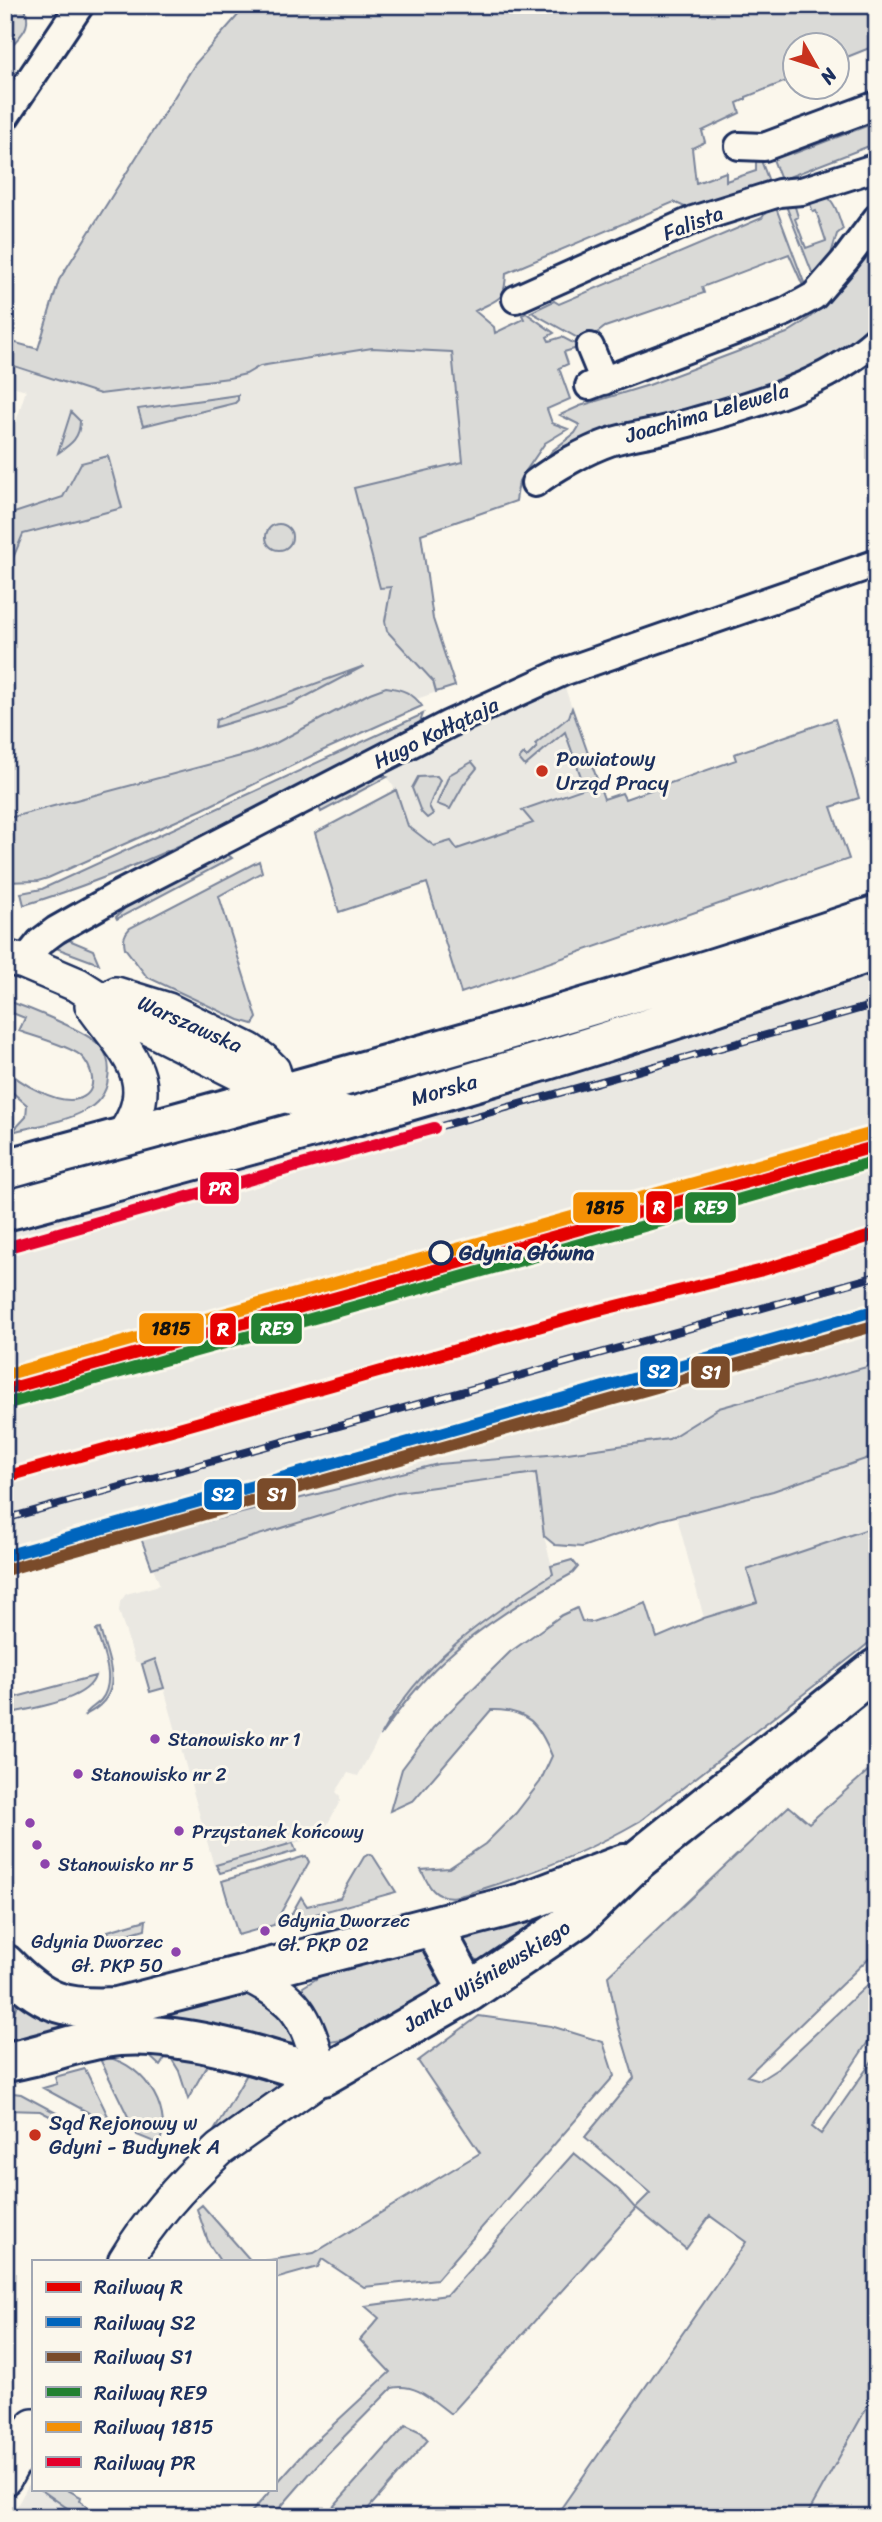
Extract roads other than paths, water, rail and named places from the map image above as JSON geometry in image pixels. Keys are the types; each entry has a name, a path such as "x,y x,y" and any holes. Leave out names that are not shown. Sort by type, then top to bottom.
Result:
{"main road":[{"name":"Morska","path":"5,1169 451,1047 752,956 877,915"},
{"name":"Morska","path":"5,1211 356,1116 568,1054 877,950"},
{"name":"Janka Wiśniewskiego","path":"323,2076 469,1992 578,1918 639,1859 877,1668"},
{"name":"Janka Wiśniewskiego","path":"5,1964 22,1981 57,2003 76,2008 117,2007 522,1903 639,1859"},
{"path":"433,1926 469,1992"},
{"path":"5,2063 106,2038 147,2036 209,2045 323,2076"}],"street":[{"path":"5,117 80,5"},
{"path":"739,146 764,147 877,105"},
{"name":"Falista","path":"516,299 693,220 779,193 802,191 877,167"},
{"path":"590,347 597,383 785,312 814,296 877,218"},
{"name":"Joachima Lelewela","path":"535,483 545,475 607,443 664,430 742,407 806,383 864,350 877,339"},
{"name":"Hugo Kołłątaja","path":"15,959 116,896 449,724 563,672 877,562"},
{"name":"Warszawska","path":"15,959 78,985 133,1020 280,1094 356,1116"},
{"name":"Warszawska","path":"78,985 120,1039 138,1077 141,1097 134,1120 122,1137"},
{"path":"205,1157 280,1094"},
{"path":"126,2260 155,2217 204,2163 323,2076 305,2020 292,2002 246,1974"},
{"path":"5,2478 32,2428"}],"railway":[{"path":"434,1128 877,1004"},
{"path":"5,1519 877,1276"}],"rail line":[{"name":"PR","path":"5,1248 434,1128"},
{"name":"1815","path":"5,1375 873,1133"},
{"name":"R","path":"5,1390 877,1146"},
{"name":"RE9","path":"9,1403 877,1161"},
{"name":"R","path":"5,1477 584,1314 763,1270 877,1234"},
{"name":"S2","path":"5,1556 877,1310"},
{"name":"S1","path":"9,1569 877,1325"}],"place":[{"name":"Powiatowy Urząd Pracy","path":"542,771"},
{"name":"Gdynia Główna","path":"441,1253"},
{"name":"Stanowisko nr 1","path":"155,1739"},
{"name":"Stanowisko nr 2","path":"78,1774"},
{"name":"Przystanek końcowy","path":"179,1831"},
{"name":"Stanowisko nr 5","path":"45,1864"},
{"name":"Gdynia Dworzec Gł. PKP 02","path":"265,1931"},
{"name":"Gdynia Dworzec Gł. PKP 50","path":"176,1952"},
{"name":"Sąd Rejonowy w Gdyni - Budynek A","path":"35,2135"}]}
